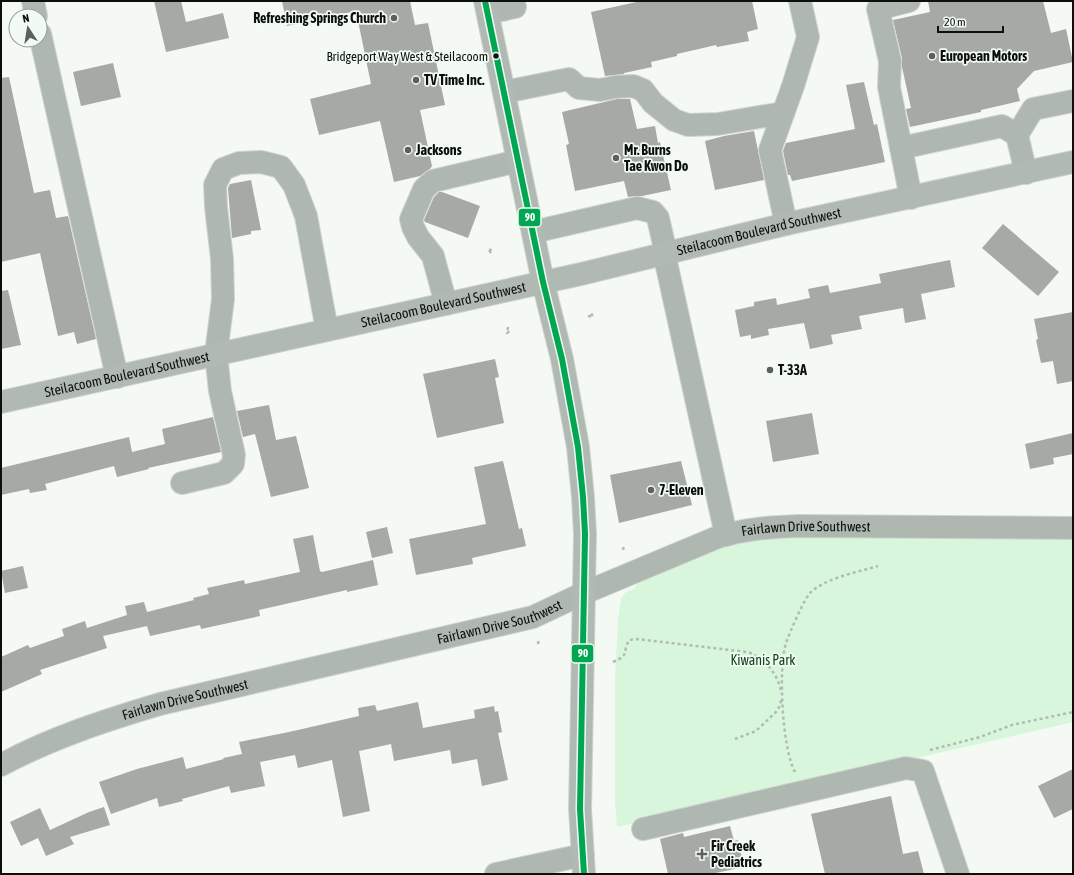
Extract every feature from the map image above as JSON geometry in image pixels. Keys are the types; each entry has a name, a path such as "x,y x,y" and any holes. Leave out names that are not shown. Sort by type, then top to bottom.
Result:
{"main road":[{"path":"486,7 543,282 562,359 578,447 585,526 580,809 583,864"},
{"name":"Steilacoom Boulevard Southwest","path":"1,402 446,304 786,224 1073,162"}],"street":[{"path":"786,224 770,150 793,86 808,37 800,1"},
{"path":"909,1 878,9 890,61 889,87 911,198"},
{"path":"486,7 515,7"},
{"path":"43,48 117,377"},
{"path":"504,92 569,79 579,88 600,90 633,86 643,90 654,103 674,120 688,125 718,124 783,113"},
{"path":"1017,135 1034,109 1073,101"},
{"path":"900,148 1002,126 1017,135 1026,173"},
{"path":"446,304 432,256 418,237 413,227 411,218 424,189 433,181 518,161"},
{"path":"182,483 224,473 233,464 234,455 220,392 216,354 223,299 222,259 215,185 223,169 239,163 262,162 282,167 294,185 306,216 327,330"},
{"path":"533,232 636,208 653,212 658,218 726,534"},
{"name":"Fairlawn Drive Southwest","path":"1,764 81,730 160,704 533,617 584,593 726,534 766,527 798,526 1073,528"},
{"path":"642,829 906,768 923,771 958,874"},
{"path":"496,874 583,864"}],"path":[{"path":"588,316 593,317 591,313"},
{"path":"508,327 506,333 511,330"},
{"path":"623,550 624,546"},
{"path":"798,776 794,770 789,755 784,728 782,681 786,643 801,608 810,594 821,586 836,579 878,566"},
{"path":"538,644 539,638"},
{"path":"612,662 622,658 629,640 637,639 751,653 766,663 780,686 782,697 778,710 761,727 756,731 735,739"},
{"path":"925,751 980,737 1012,725 1073,712"}],"green space":[{"name":"Kiwanis Park","path":"1073,528 1073,722 617,827 615,801 615,680 618,619 621,599 624,594 634,589 651,566 718,537"}],"building":[{"path":"154,1 181,1 186,22 223,13 229,38 166,52"},
{"path":"282,1 410,1 415,25 428,23 445,105 420,110 432,166 430,169 420,176 394,182 380,121 319,135 310,99 371,84 356,11 287,26"},
{"path":"641,1 752,1 758,29 747,32 749,41 717,47 716,45 677,54 677,56 651,62 652,67 624,74 605,76 591,12"},
{"path":"928,1 1043,1 1051,33 1066,29 1073,62 1034,71 1017,89 1020,101 981,110 981,112 910,127 906,109 911,108 902,67 902,58 893,20 930,12"},
{"path":"113,63 121,97 81,106 73,72"},
{"path":"9,77 34,193 50,190 56,218 68,216 96,339 77,344 74,332 58,336 40,253 1,262 1,78"},
{"path":"864,82 874,125 877,124 885,162 792,181 790,175 788,175 783,151 786,143 855,129 846,85"},
{"path":"617,99 630,99 637,129 655,126 658,143 660,142 671,190 642,196 628,197 624,181 575,191 566,145 569,144 562,112"},
{"path":"754,131 764,180 715,190 705,141"},
{"path":"251,180 261,230 251,231 251,234 232,238 228,188 230,184"},
{"path":"439,192 480,206 468,238 425,222 424,220 434,197"},
{"path":"1003,224 1059,272 1038,296 982,248"},
{"path":"950,260 955,287 921,294 926,319 905,323 903,308 859,316 862,329 831,335 833,344 810,349 804,323 768,329 769,335 751,339 751,335 740,337 735,310 754,306 754,302 776,298 777,305 810,298 808,289 828,285 830,293 881,283 879,274"},
{"path":"8,290 21,345 1,349 1,291"},
{"path":"1073,312 1073,381 1057,384 1053,361 1041,363 1036,340 1038,339 1034,319"},
{"path":"495,359 499,377 495,378 504,423 437,438 423,374"},
{"path":"269,405 276,440 296,436 309,488 271,497 255,434 243,437 237,411"},
{"path":"812,413 819,454 773,462 766,421"},
{"path":"213,417 221,452 148,468 149,469 117,477 114,466 45,484 47,490 30,493 29,489 1,495 1,468 129,437 132,452 165,444 162,429"},
{"path":"1073,433 1073,454 1053,458 1054,464 1030,469 1025,444"},
{"path":"503,461 519,529 522,528 526,546 472,558 473,564 416,575 409,539 486,524 474,467"},
{"name":"7-Eleven","path":"681,461 692,505 619,523 610,475"},
{"path":"387,527 393,553 372,558 366,532"},
{"path":"313,535 320,571 322,572 373,560 378,585 347,592 347,590 259,610 260,616 201,629 200,625 150,636 147,626 103,636 107,648 40,670 42,674 1,692 1,657 28,645 30,648 64,636 62,629 85,621 87,628 127,615 125,606 144,602 147,612 194,600 193,598 209,594 207,588 244,580 245,584 300,572 293,539"},
{"path":"23,566 28,588 5,593 1,571"},
{"path":"418,702 423,728 475,718 474,710 494,706 495,712 498,711 502,732 498,733 508,780 482,786 477,759 452,764 450,750 394,761 391,744 359,751 370,811 343,817 332,760 298,768 295,755 260,762 265,786 231,793 229,786 159,807 157,798 111,814 99,782 137,769 183,757 186,769 242,754 239,742 359,716 358,708 375,705 377,711"},
{"path":"1073,769 1073,809 1054,818 1038,786"},
{"path":"891,796 903,854 918,851 924,874 825,874 811,814"},
{"path":"104,807 110,825 70,837 74,844 46,856 38,838 21,846 10,822 40,808 50,830 89,812"},
{"name":"Fir Creek Pediatrics","path":"730,826 734,841 738,840 744,867 711,874 668,874 660,839 683,833 684,837"}],"transit line":[{"name":"90","path":"485,1 543,282 562,359 578,447 585,534 580,809 584,874"}],"place":[{"name":"Refreshing Springs Church","path":"394,18"},
{"name":"Bridgeport Way West & Steilacoom","path":"496,56"},
{"name":"European Motors","path":"932,56"},
{"name":"TV Time Inc.","path":"416,80"},
{"name":"Jacksons","path":"408,150"},
{"name":"Mr. Burns Tae Kwon Do","path":"616,158"},
{"name":"T-33A","path":"770,370"},
{"name":"7-Eleven","path":"651,490"},
{"name":"Fir Creek Pediatrics","path":"702,854"}]}
